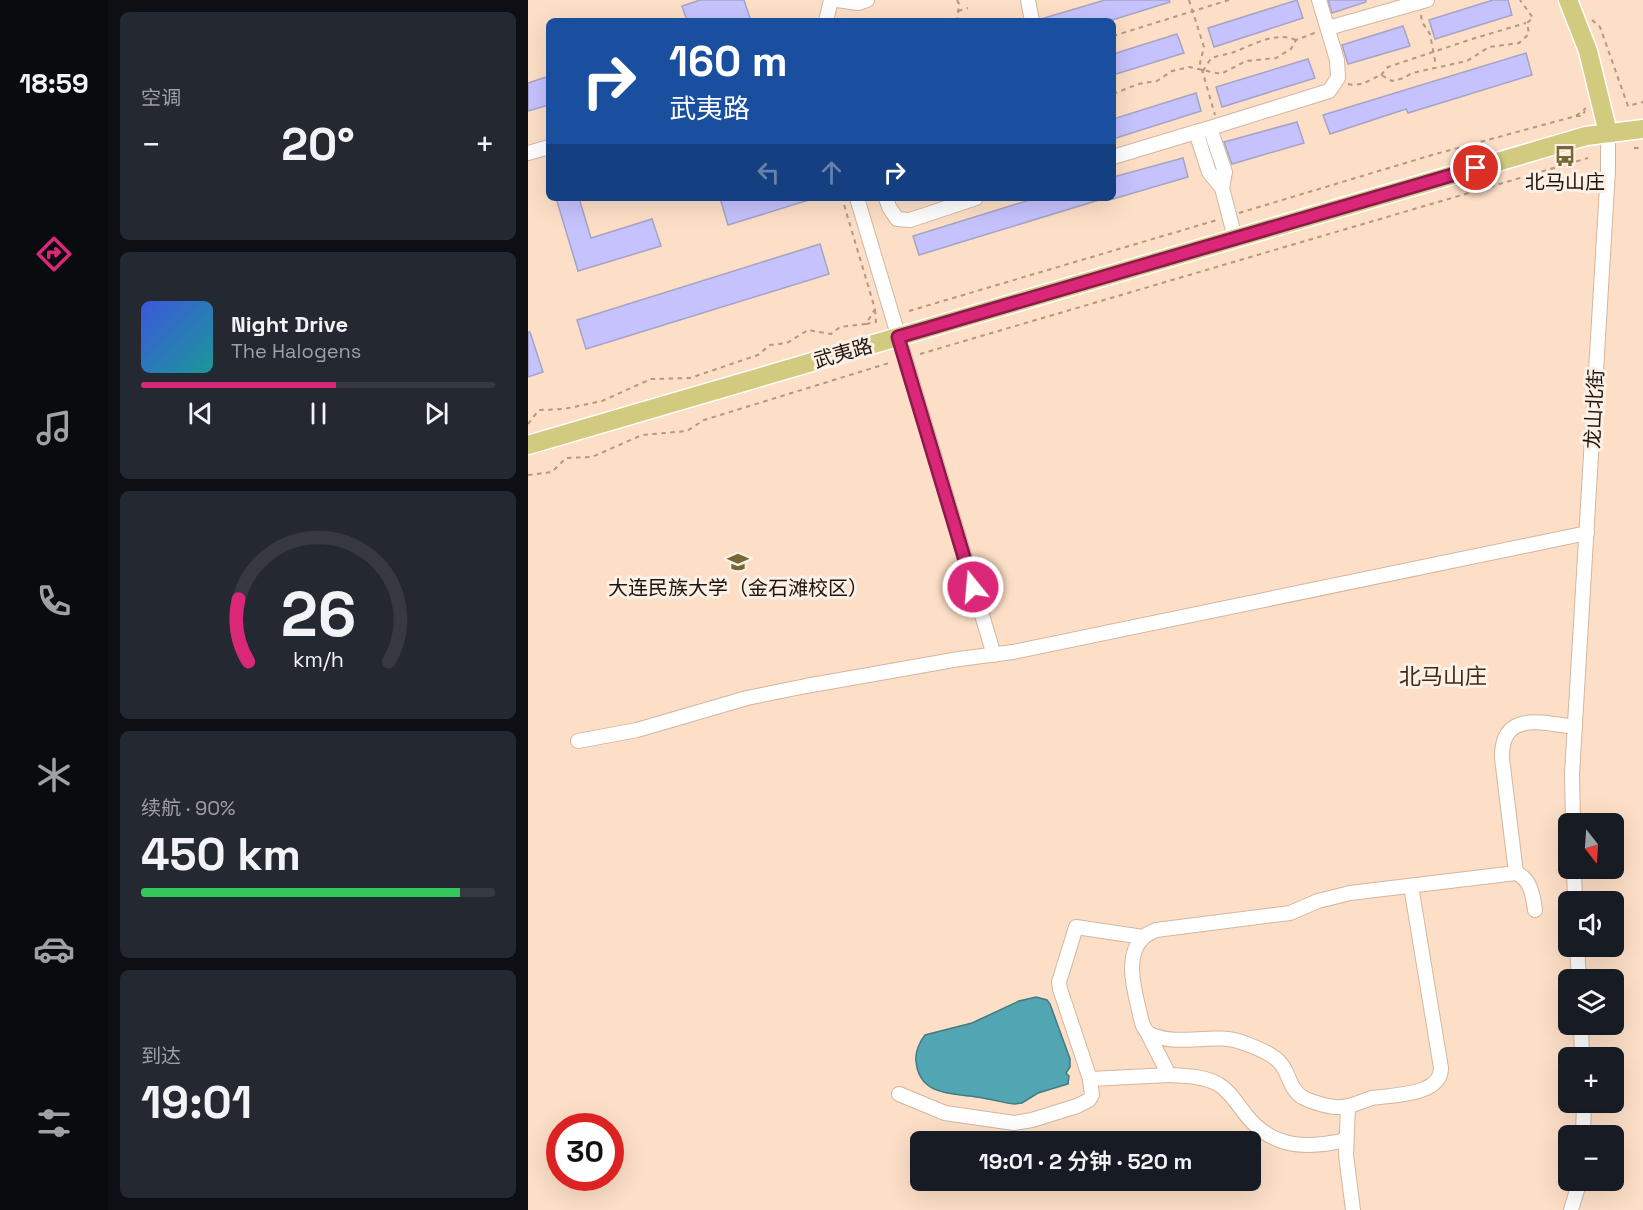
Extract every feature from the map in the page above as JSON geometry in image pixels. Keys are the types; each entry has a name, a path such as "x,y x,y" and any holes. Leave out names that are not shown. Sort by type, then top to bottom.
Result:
{"main road":[{"name":"龙山北街","path":"1568,0 1588,51 1608,133"},
{"name":"武夷路","path":"528,445 1586,136 1643,129"}],"street":[{"path":"827,18 831,0"},
{"path":"837,0 858,3 867,0"},
{"path":"1028,0 1031,18"},
{"path":"1116,156 1329,91 1338,78 1337,60 1319,0"},
{"path":"1328,28 1423,1"},
{"path":"1207,129 1225,172 1222,188 1235,238"},
{"name":"龙山北街","path":"1573,813 1572,774 1608,182 1608,133"},
{"path":"528,153 546,148"},
{"path":"858,201 994,655"},
{"path":"887,201 888,207 897,219 910,220 967,201"},
{"path":"578,741 637,730 757,696 923,665 1013,652 1587,534"},
{"path":"1516,873 1502,758 1505,734 1515,727 1532,722 1575,727"},
{"path":"1169,1075 1144,1028 1132,976 1136,950 1143,937 1156,930 1290,913 1338,896 1516,873 1523,876 1529,885 1535,910"},
{"path":"1147,1032 1168,1038 1188,1040 1215,1037 1241,1042 1276,1059 1301,1096 1342,1108 1372,1098 1422,1091 1431,1085 1441,1073 1411,886"},
{"path":"899,1094 945,1113 1014,1123 1077,1106 1089,1100 1092,1095 1090,1079 1059,982 1076,927 1143,937"},
{"path":"1090,1079 1169,1075 1200,1077 1220,1085 1260,1131 1280,1140 1294,1145 1309,1146 1346,1140"},
{"path":"1347,1106 1346,1140 1349,1189 1353,1210"},
{"path":"1571,1210 1577,1191"}],"path":[{"path":"957,0 959,4 957,18"},
{"path":"1189,0 1204,47 1200,63 1216,116 1207,129"},
{"path":"1116,35 1229,0"},
{"path":"1336,81 1355,85 1366,83 1381,75 1388,67 1527,23 1533,18 1520,0"},
{"path":"1423,1 1422,22 1430,34 1437,67"},
{"path":"958,11 968,8"},
{"path":"1588,17 1600,27 1628,106 1643,102"},
{"path":"1381,75 1392,81 1437,67 1467,61 1489,47 1519,43 1529,34 1527,23"},
{"path":"1116,93 1138,84 1157,81 1172,71 1189,67 1221,74 1246,61 1276,58 1291,49 1296,40 1328,28"},
{"path":"1203,71 1211,59 1235,52 1248,45 1277,37 1289,37 1296,40"},
{"path":"909,311 1432,155 1576,116 1586,108 1586,101"},
{"path":"1634,148 1643,148"},
{"path":"1565,156 1567,164"},
{"path":"920,354 1588,158"},
{"path":"528,424 539,410 564,409 602,401 651,379 690,378 758,355 770,345 787,343 808,330 831,334 840,327 876,322 843,201"},
{"path":"866,324 874,309"},
{"path":"528,475 552,472 566,458 592,457 642,435 687,430 704,420 889,363"}],"water":[{"path":"1036,997 1047,1000 1050,1004 1070,1059 1070,1067 1066,1073 1069,1076 1068,1084 1038,1093 1022,1103 1015,1104 940,1092 924,1082 919,1073 916,1058 925,1035 972,1023 1019,1001"}],"building":[{"path":"700,0 744,0 750,18 686,18 682,6"},
{"path":"1105,0 1169,0 1170,2 1116,19 1044,18"},
{"path":"1297,0 1303,18 1214,47 1208,28"},
{"path":"1328,0 1366,0 1366,2 1332,13"},
{"path":"1493,0 1508,0 1512,15 1435,39 1429,20"},
{"path":"1403,26 1410,46 1348,64 1342,45"},
{"path":"1177,34 1184,53 1116,74 1116,53"},
{"path":"1526,53 1532,75 1408,113 1406,109 1330,134 1323,115"},
{"path":"1308,59 1315,78 1222,107 1216,87"},
{"path":"546,77 546,106 528,111 528,83"},
{"path":"1196,93 1201,111 1116,138 1116,118"},
{"path":"1297,122 1304,143 1232,164 1224,142"},
{"path":"1183,158 1188,177 1116,198 1116,176"},
{"path":"557,201 580,201 591,238 652,219 661,246 578,271"},
{"path":"721,201 806,201 728,225"},
{"path":"1026,201 1096,201 919,255 913,236"},
{"path":"820,244 829,274 586,349 577,320"},
{"path":"528,332 530,332 543,372 528,377"}],"place":[{"name":"北马山庄","path":"1565,156"},
{"name":"大连民族大学（金石滩校区）","path":"738,562"}],"district":[{"name":"北马山庄","path":"1443,676"}],"route":[{"path":"973,587 898,337 1476,168"}]}
